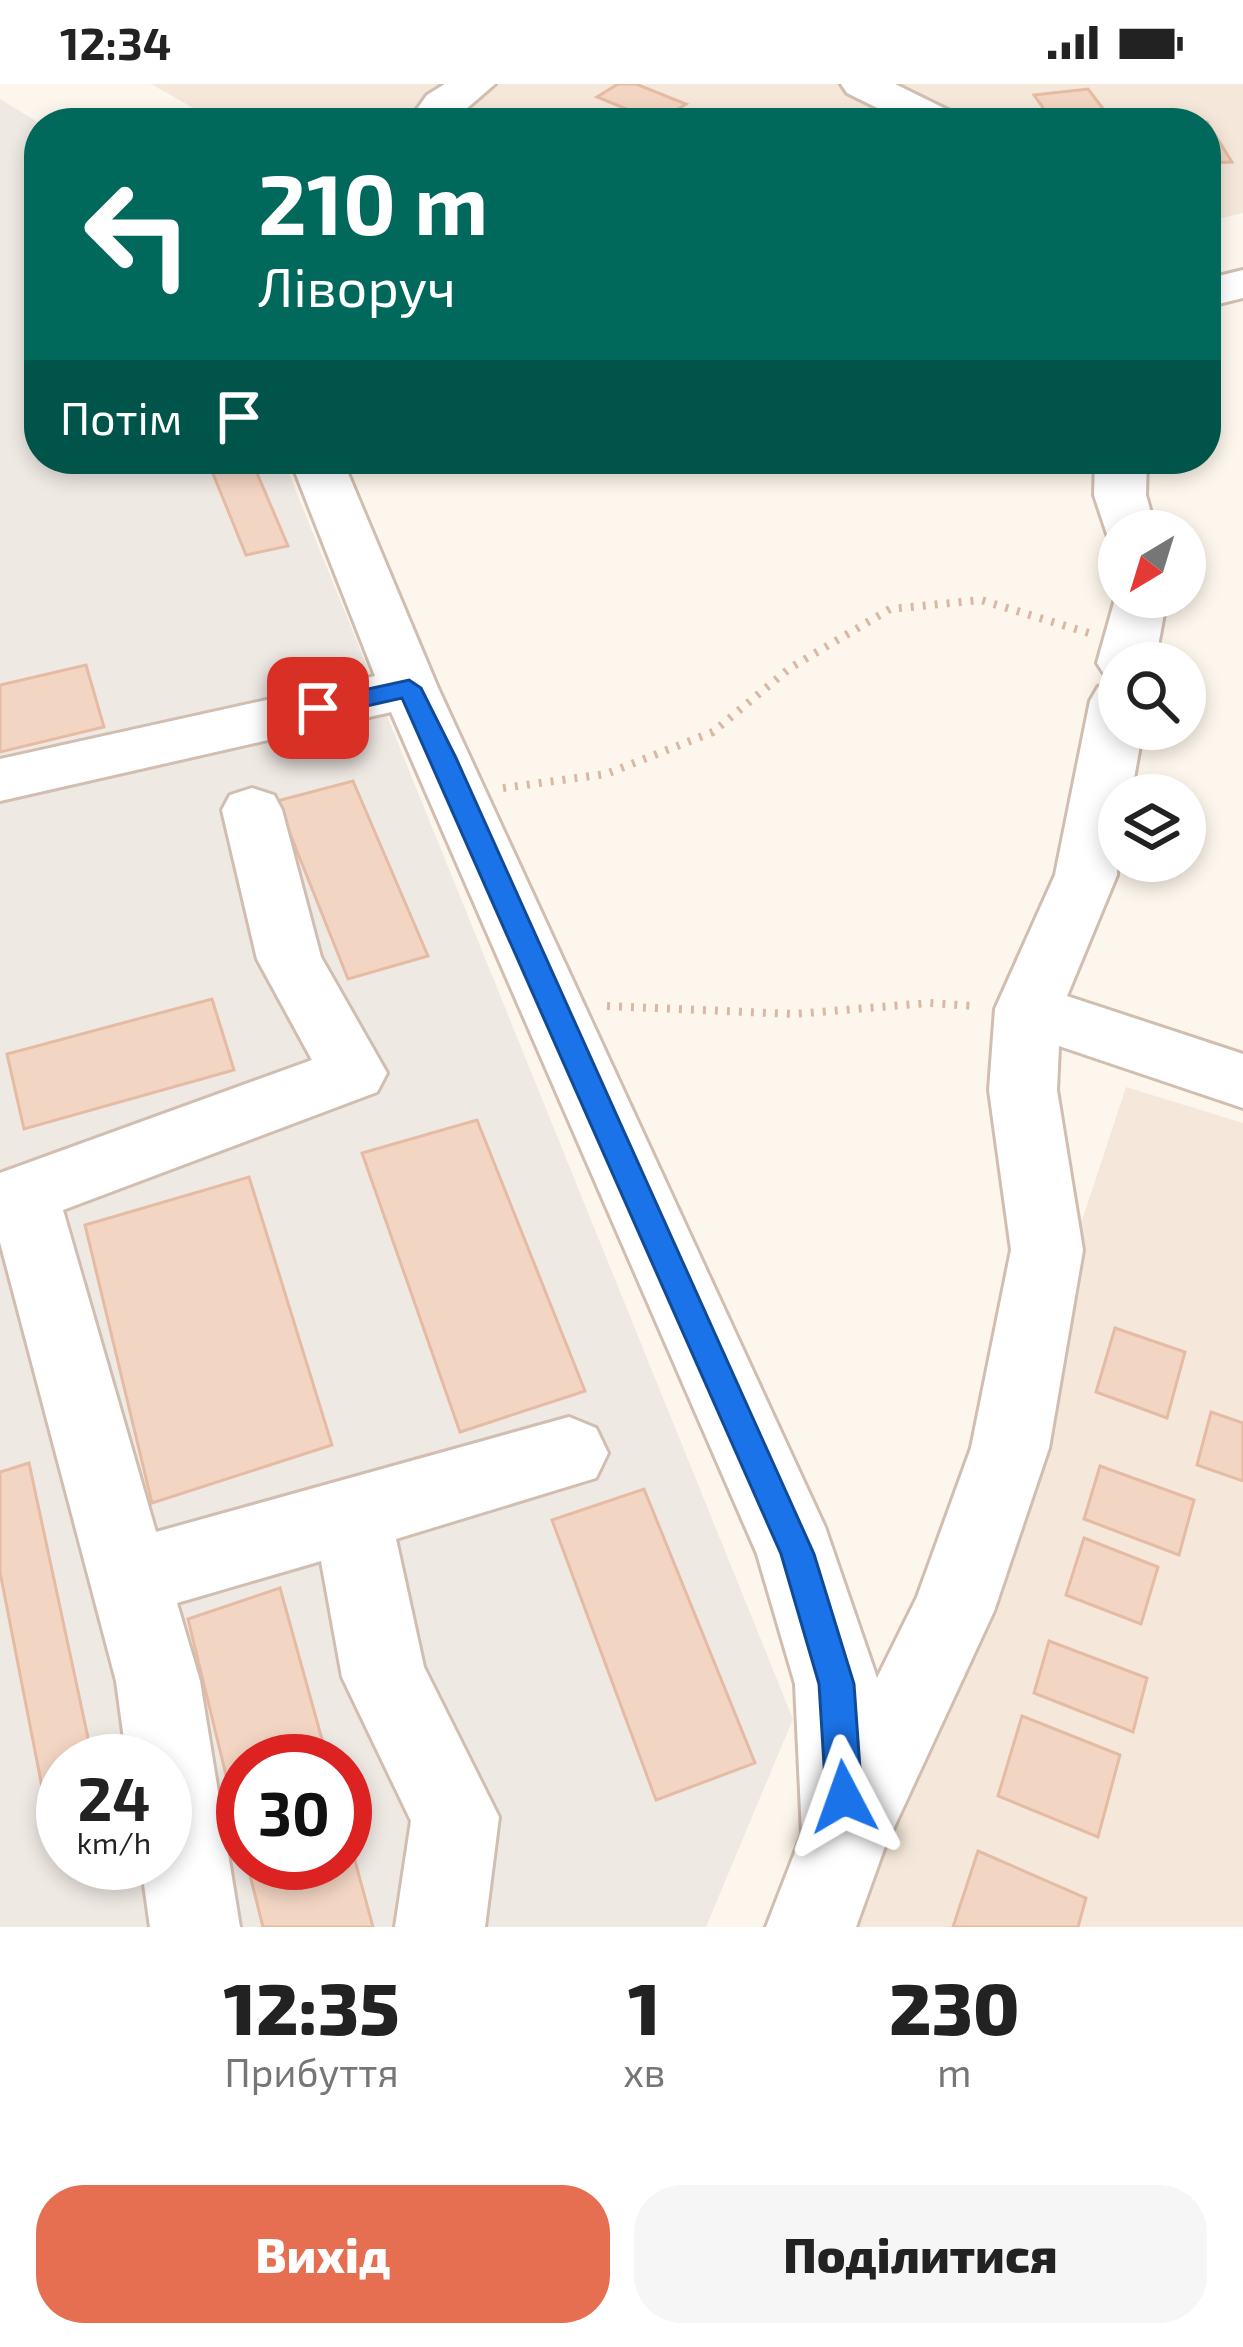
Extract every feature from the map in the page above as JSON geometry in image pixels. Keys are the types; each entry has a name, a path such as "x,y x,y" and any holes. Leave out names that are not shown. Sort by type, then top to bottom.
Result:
{"street":[{"path":"439,108 475,84"},
{"path":"862,84 910,108"},
{"path":"322,474 409,688 797,1554 837,1684 846,1834"},
{"path":"1121,474 1124,510"},
{"path":"0,780 409,688"},
{"path":"811,1927 846,1834 952,1611 1010,1448 1047,1250 1023,1090 1028,1009 1085,875 1110,750"},
{"path":"195,1927 158,1681 23,1195 353,1073 290,958 252,810"},
{"path":"1028,1009 1243,1081"},
{"path":"130,1578 569,1453"},
{"path":"351,1512 384,1677 455,1817 440,1927"}],"path":[{"path":"460,794 606,775 712,732 790,668 890,609 981,600 1101,642"},
{"path":"552,1000 660,1011 794,1014 929,1003 1028,1009"}],"shaded area":[{"path":"151,84 1243,84 1243,213 1221,218 1221,108 193,108"},
{"path":"0,99 24,114 24,474 289,474 793,1719 706,1927 0,1927"},
{"path":"1126,1087 1243,1123 1243,1927 811,1927 953,1611"}],"building":[{"path":"618,84 636,84 686,104 624,108 597,97"},
{"path":"1088,89 1103,108 1043,108 1034,95"},
{"path":"1221,144 1232,162 1221,162"},
{"path":"213,474 257,474 288,546 246,555"},
{"path":"86,665 104,727 0,752 0,685"},
{"path":"353,781 428,956 348,979 277,801"},
{"path":"212,999 234,1070 24,1129 7,1054"},
{"path":"477,1120 585,1391 460,1432 362,1153"},
{"path":"249,1177 332,1445 152,1503 85,1225"},
{"path":"1115,1328 1185,1352 1167,1418 1096,1392"},
{"path":"1211,1412 1243,1423 1243,1481 1197,1465"},
{"path":"29,1463 87,1734 36,1734 36,1756 0,1572 0,1472"},
{"path":"1100,1466 1194,1500 1179,1555 1084,1519"},
{"path":"644,1489 755,1763 656,1800 552,1520"},
{"path":"1084,1538 1158,1567 1141,1624 1066,1595"},
{"path":"280,1588 321,1734 216,1734 188,1619"},
{"path":"1049,1641 1147,1678 1133,1732 1034,1693"},
{"path":"1022,1716 1120,1755 1098,1837 998,1796"},
{"path":"978,1851 1086,1898 1078,1927 953,1927"},
{"path":"254,1890 363,1890 373,1927 263,1927"}],"route":[{"path":"318,708 409,688 443,758 797,1554 837,1684 844,1797"}]}
